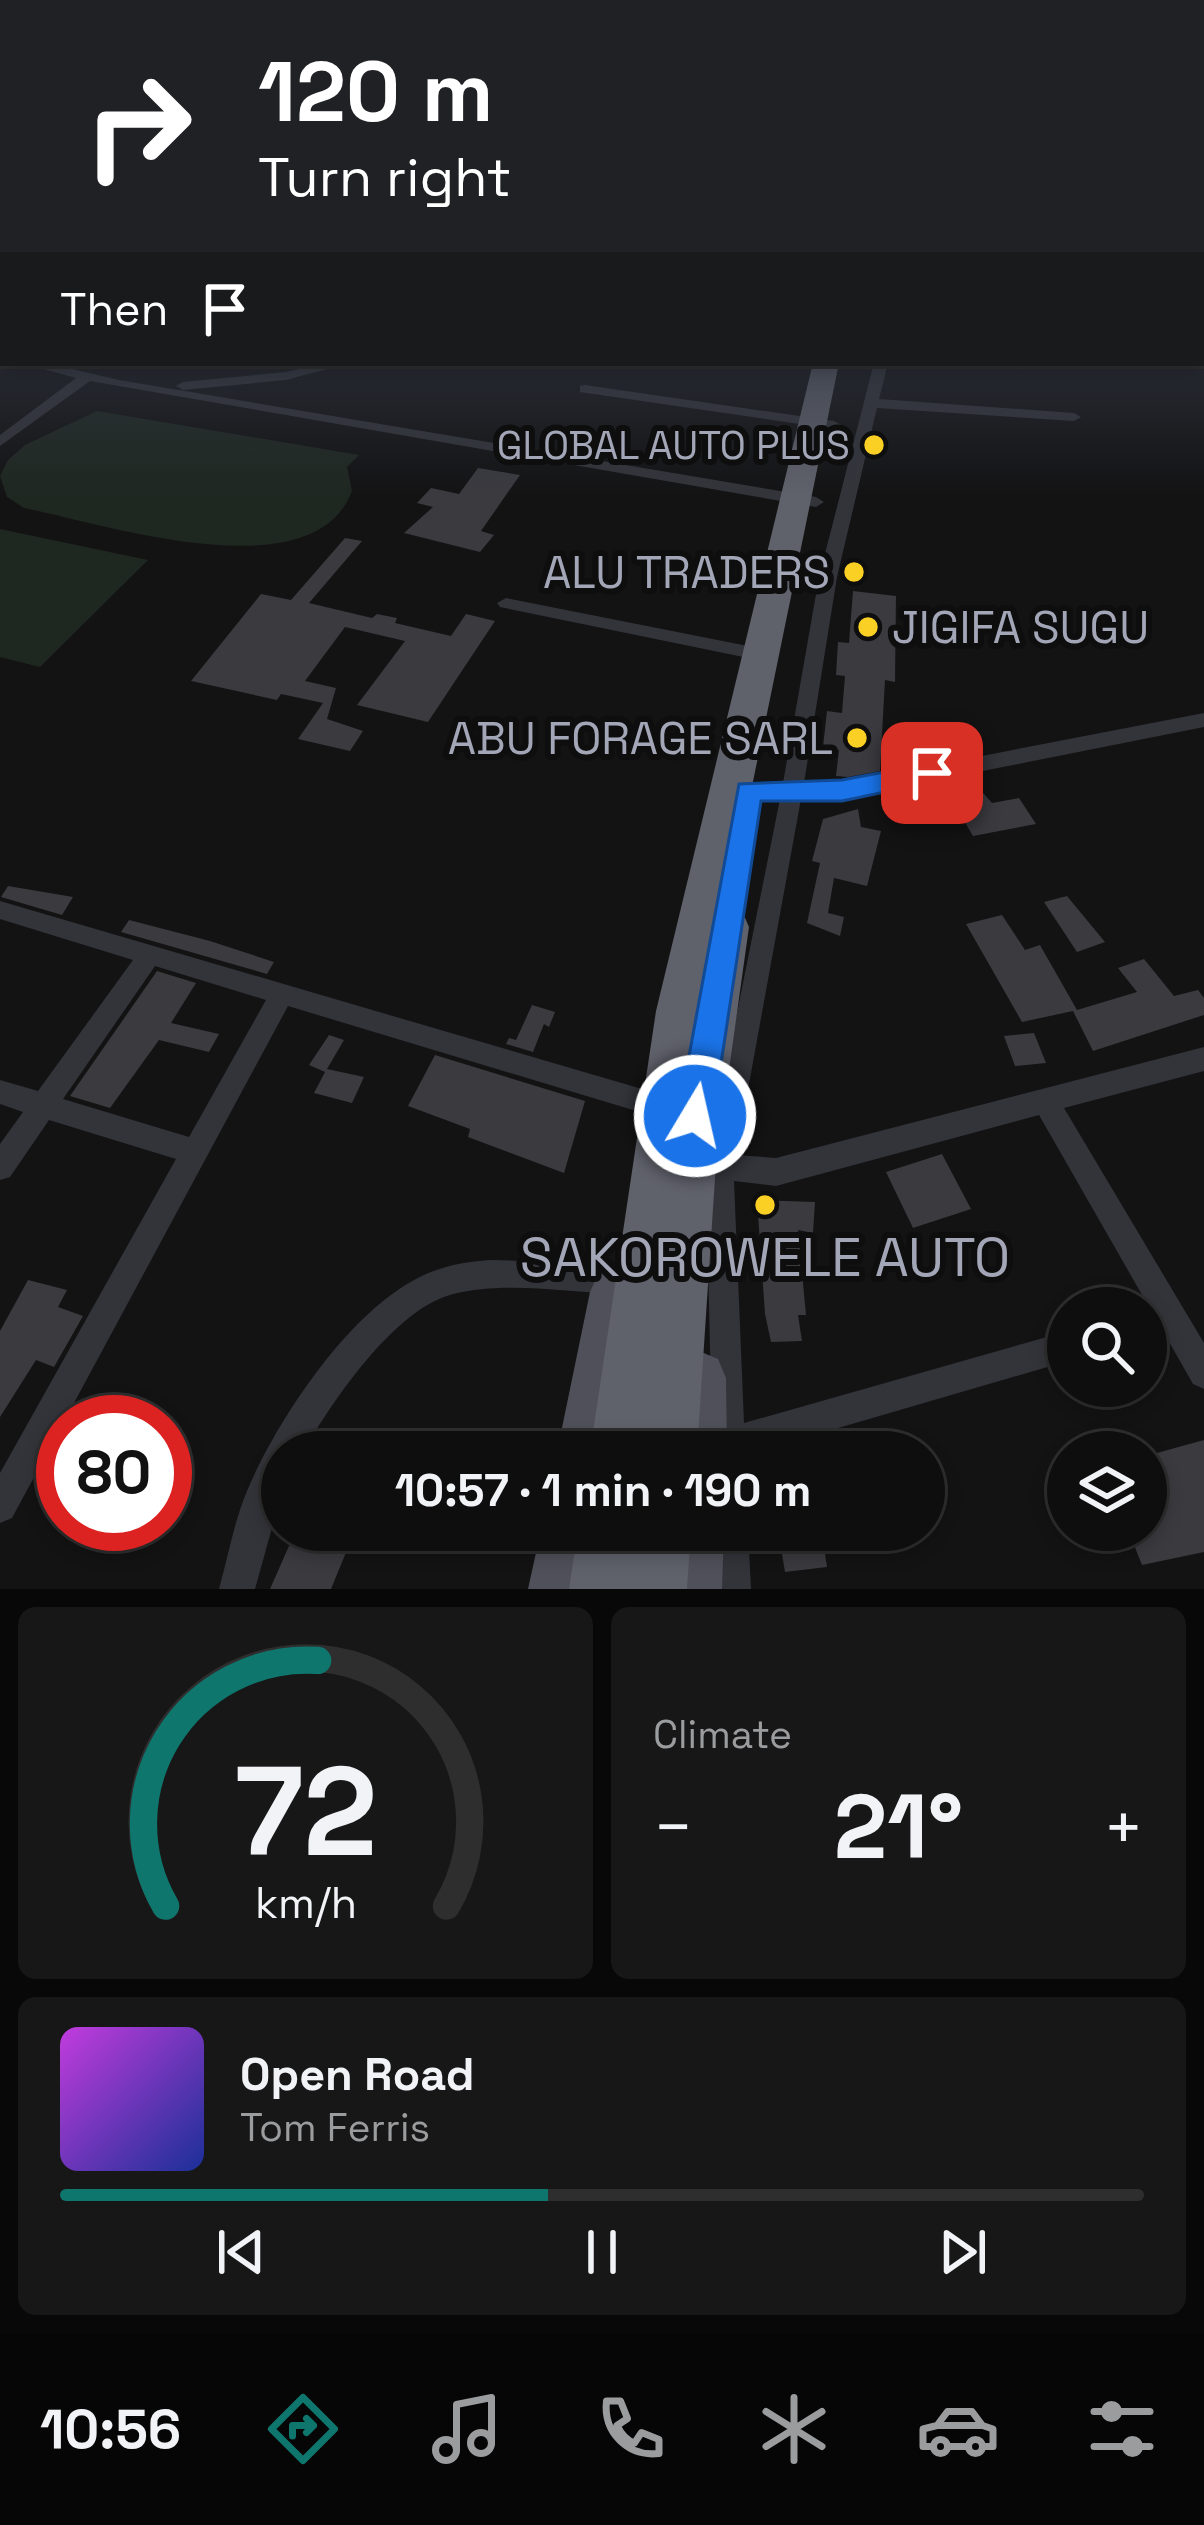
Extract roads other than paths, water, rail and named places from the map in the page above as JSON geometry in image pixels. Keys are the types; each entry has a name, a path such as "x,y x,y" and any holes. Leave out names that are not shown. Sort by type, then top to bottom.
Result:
{"highway":[{"path":"826,366 834,418"},
{"path":"702,1431 671,1197 681,1011 758,654 847,366"},
{"path":"626,1431 807,501"},
{"path":"604,1589 609,1551"},
{"path":"652,1589 655,1551"}],"main road":[{"path":"592,1431 671,1197"},
{"path":"558,1589 566,1551"},
{"path":"692,1589 694,1551"}],"street":[{"path":"40,366 85,378 807,501"},
{"path":"103,381 198,385 286,376 329,366"},
{"path":"702,1431 671,1197 793,788 828,577 834,418 878,366"},
{"path":"0,442 85,378"},
{"path":"586,386 834,418 1075,417"},
{"path":"506,603 758,654"},
{"path":"748,791 842,790 1204,720"},
{"path":"0,910 282,994 671,1197"},
{"path":"0,1167 150,955"},
{"path":"0,1506 282,994"},
{"path":"297,1431 311,1404 383,1320 448,1280 671,1197 1047,1104 1204,1059"},
{"path":"0,1092 195,1152"},
{"path":"1047,1104 1141,1287"},
{"path":"1167,1330 1204,1373"},
{"path":"770,1431 1047,1352"},
{"path":"237,1589 261,1496"},
{"path":"732,1551 733,1589"}],"place":[{"name":"GLOBAL AUTO PLUS","path":"874,445"},
{"name":"ALU TRADERS","path":"854,572"},
{"name":"JIGIFA SUGU","path":"868,627"},
{"name":"ABU FORAGE SARL","path":"857,738"},
{"name":"SAKOROWELE AUTO","path":"765,1205"}]}
